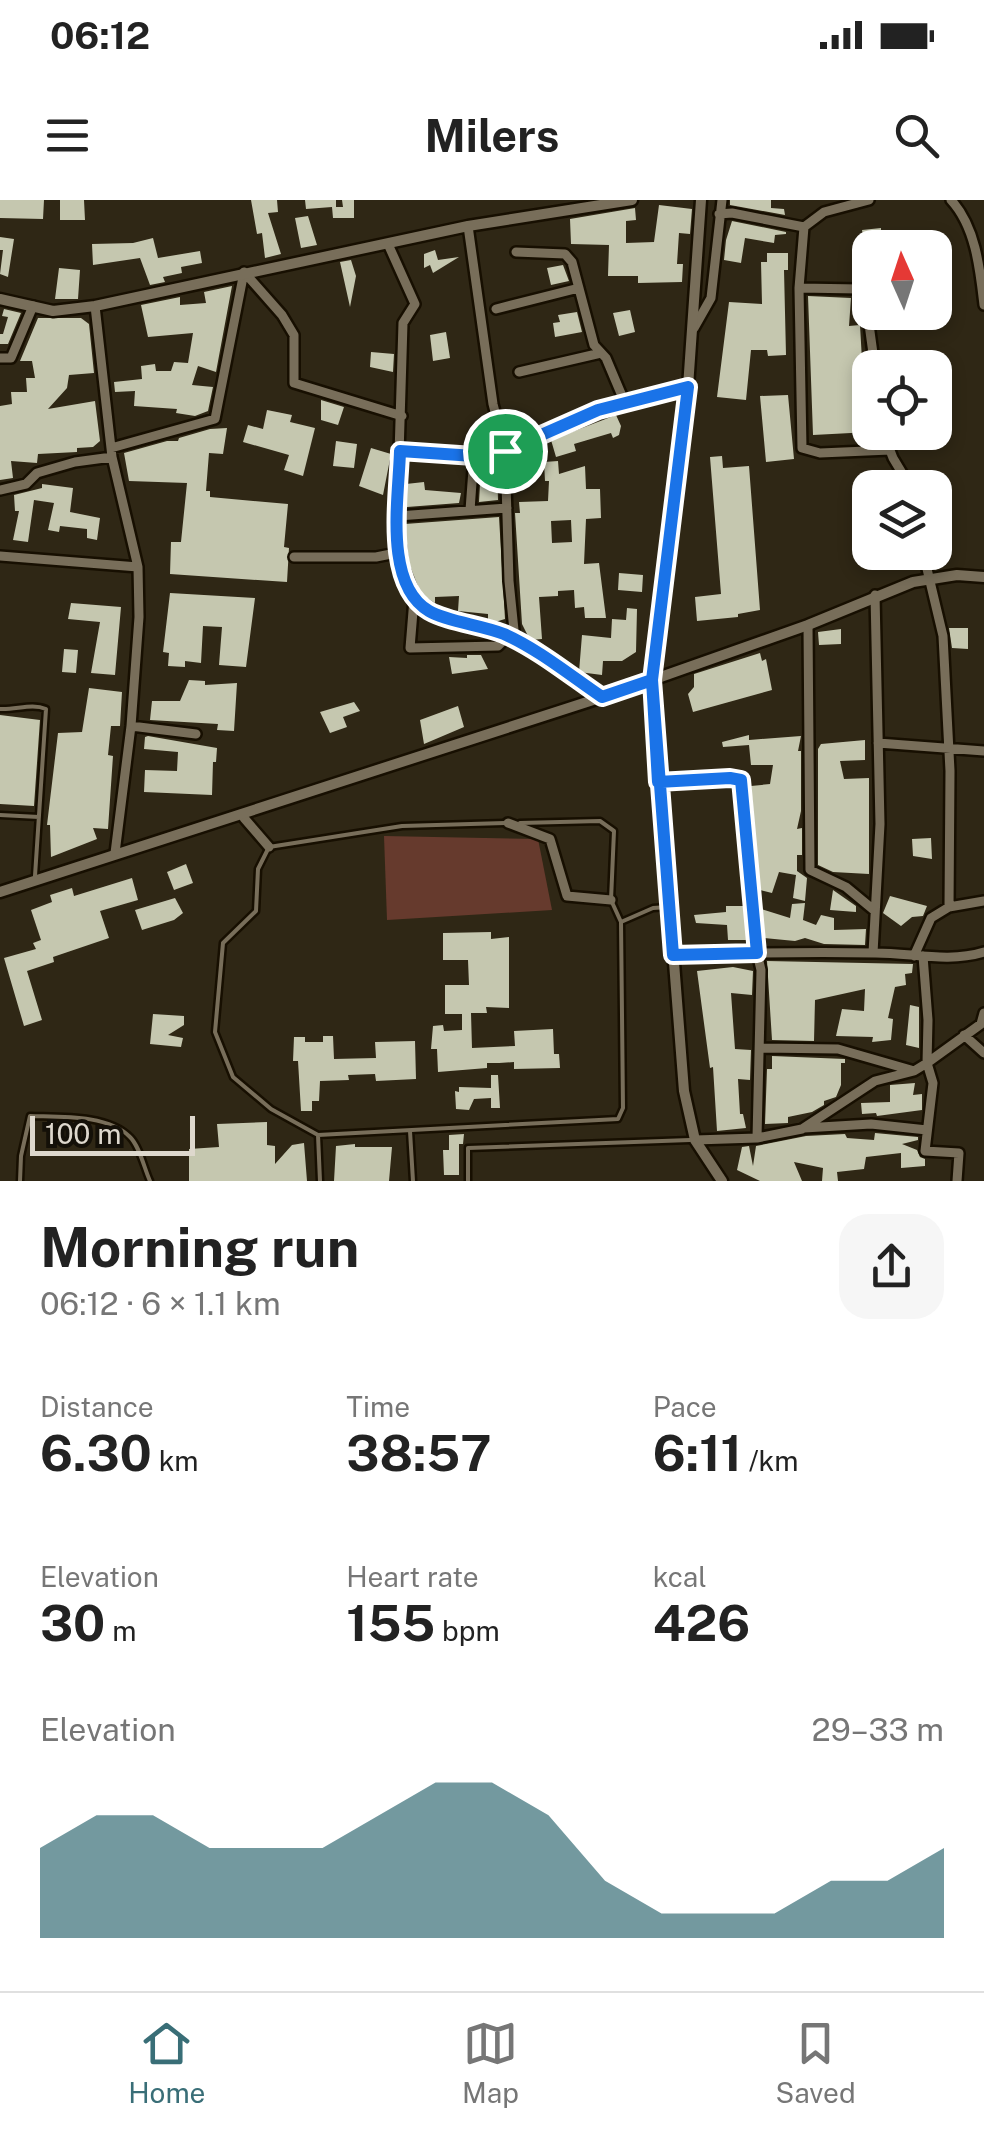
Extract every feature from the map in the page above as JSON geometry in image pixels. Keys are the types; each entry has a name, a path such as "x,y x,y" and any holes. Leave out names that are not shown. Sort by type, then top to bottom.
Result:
{"street":[{"path":"0,299 54,311 95,306 468,226 632,200"},
{"path":"701,200 688,387 652,680 684,1091 695,1140 722,1181"},
{"path":"694,328 711,298 722,200"},
{"path":"720,214 804,227 824,212 869,200"},
{"path":"951,200 981,259 984,306"},
{"path":"468,226 493,404 505,451 511,638"},
{"path":"804,227 798,288 802,448 820,453 890,450 901,470"},
{"path":"388,244 416,304 403,322 396,553 414,599 410,648 498,646 511,638"},
{"path":"516,252 565,254 572,262 594,345 625,403"},
{"path":"244,272 294,335 294,383 402,416"},
{"path":"0,490 26,484 36,473 215,419 244,272"},
{"path":"496,309 579,288"},
{"path":"798,288 860,289 866,295 873,350"},
{"path":"0,358 10,358 33,306"},
{"path":"95,306 111,452 138,566 139,617 131,726 116,853"},
{"path":"519,372 601,352"},
{"path":"400,451 474,456 505,451 598,410 688,387"},
{"path":"470,510 474,456"},
{"path":"398,516 507,508"},
{"path":"294,557 376,557 396,553"},
{"path":"0,556 138,566"},
{"path":"926,570 943,636 950,907"},
{"path":"0,892 602,697 808,625 875,596 956,575 984,577"},
{"path":"873,953 880,824 875,596"},
{"path":"414,599 431,613 475,623 511,638 602,697"},
{"path":"808,625 810,870 846,887 875,911"},
{"path":"131,726 196,734"},
{"path":"878,744 984,751"},
{"path":"658,782 741,780 761,970 757,1138"},
{"path":"244,818 269,848"},
{"path":"508,823 550,839 567,896 611,900"},
{"path":"957,1181 960,1153 925,1151 933,1083 927,1063 928,1020 919,956 931,918 950,907 984,902"},
{"path":"673,955 971,956 984,952"},
{"path":"802,1129 875,1081 927,1063 981,1024 984,1013"},
{"path":"964,1035 984,1052"},
{"path":"762,1048 838,1049 914,1070"},
{"path":"695,1140 757,1138 802,1129 871,1124 927,1130"}],"lane":[{"path":"0,709 36,705 46,709 34,880"},
{"path":"0,815 39,818"},
{"path":"600,821 614,831 611,900 621,922 623,1108 618,1119 318,1135 271,1109 233,1077 215,1032 223,943 256,911 258,869 269,848 402,826 508,823 600,821"},
{"path":"621,922 653,908 668,907"},
{"path":"20,1181 30,1116 98,1122 119,1130 132,1139 150,1181"},
{"path":"410,1131 413,1181"},
{"path":"318,1135 320,1181"},
{"path":"468,1181 468,1148 695,1140"}],"shaded area":[{"path":"384,836 538,839 552,910 387,920"}],"building":[{"path":"0,200 44,200 43,219 0,218"},
{"path":"60,200 84,200 85,220 60,220"},
{"path":"251,200 277,200 278,212 268,213 281,254 265,258"},
{"path":"305,200 336,200 336,207 343,207 342,200 354,200 354,218 333,218 332,207 306,209"},
{"path":"730,200 771,200 771,208 784,209 785,215 730,205"},
{"path":"659,205 692,209 690,234 679,233 677,264 683,264 682,282 638,283 638,276 608,276 609,245 571,244 570,219 635,208 636,220 626,221 626,243 654,242"},
{"path":"308,216 317,245 301,248 295,218"},
{"path":"732,221 786,234 775,235 774,243 745,238 741,263 724,260"},
{"path":"0,237 14,239 8,277 0,274"},
{"path":"153,238 158,258 200,251 202,263 181,267 182,273 150,285 140,258 93,265 92,244 133,243"},
{"path":"435,250 438,260 459,257 433,273 430,265 424,268 424,254"},
{"path":"767,253 788,253 788,270 784,270 786,355 768,356 767,350 751,350 746,400 717,397 729,302 762,304 761,262 767,262"},
{"path":"351,260 356,276 350,307 340,262"},
{"path":"563,265 569,281 551,285 547,268"},
{"path":"59,268 80,270 78,299 55,299"},
{"path":"232,286 216,372 198,366 192,385 213,387 208,411 195,416 176,413 177,409 134,406 135,391 115,392 114,382 142,379 141,366 155,364 156,371 171,371 174,362 188,363 193,333 148,337 141,305 180,297 180,305 206,303 204,292"},
{"path":"808,296 851,298 849,326 860,330 861,350 852,350 852,433 813,435"},
{"path":"4,309 21,313 8,344 0,344 8,317 2,316"},
{"path":"630,310 635,332 619,336 613,313"},
{"path":"577,312 582,332 555,337 553,323 560,322 558,315"},
{"path":"38,318 81,318 89,324 94,373 69,375 67,388 48,409 95,401 100,441 93,447 77,448 77,452 38,454 37,463 11,461 13,478 0,480 0,406 12,404 11,392 27,392 26,378 35,378 32,361 20,361"},
{"path":"446,332 450,358 433,361 430,335"},
{"path":"371,352 394,354 393,372 370,367"},
{"path":"788,395 794,459 766,462 760,396"},
{"path":"321,400 344,407 338,425 321,420"},
{"path":"267,410 292,415 290,422 315,428 303,476 284,470 289,455 243,442 248,425 263,429"},
{"path":"616,415 621,426 619,435 613,438 611,433 574,444 576,451 556,457 551,440"},
{"path":"227,428 223,454 209,453 206,491 210,491 210,497 288,504 284,547 289,548 287,582 170,574 171,542 181,542 187,483 129,481 124,453 210,429"},
{"path":"336,441 357,444 354,468 333,466"},
{"path":"371,448 391,454 383,495 359,486"},
{"path":"722,456 723,468 749,466 760,610 738,617 697,621 695,597 721,594 710,457"},
{"path":"558,461 559,474 585,466 586,489 600,489 601,518 586,519 584,564 599,563 606,618 585,618 584,607 575,608 574,590 558,591 558,596 539,597 542,639 530,640 522,624 515,513 520,513 519,502 548,501 549,481 545,481 544,462","holes":["571,520 572,542 552,543 551,521"]},
{"path":"481,467 497,467 498,500 479,502"},
{"path":"424,482 425,490 461,493 459,503 407,507 406,484"},
{"path":"42,484 73,488 70,512 100,518 97,540 87,538 87,529 60,526 59,532 48,530 54,503 34,500 28,542 13,540 19,511 15,511 14,495 42,488"},
{"path":"499,517 505,619 495,622 488,619 488,614 458,611 459,596 435,597 435,603 421,594 409,563 405,524"},
{"path":"619,573 643,575 642,592 618,590"},
{"path":"170,593 255,598 246,667 219,665 222,627 203,626 201,663 185,661 185,667 168,666 169,653 163,652"},
{"path":"71,603 121,607 115,675 91,673 100,622 68,619"},
{"path":"627,608 637,609 636,652 622,661 603,661 602,675 579,672 582,635 611,638 612,619 626,620"},
{"path":"949,628 968,628 968,649 952,648"},
{"path":"841,629 841,644 819,645 818,632"},
{"path":"64,649 78,650 76,673 62,672"},
{"path":"760,653 762,661 766,659 772,690 693,712 688,694 694,687 694,674"},
{"path":"481,655 488,669 452,674 449,657"},
{"path":"189,680 205,681 205,685 237,683 234,731 217,730 218,724 150,720 152,701 180,701"},
{"path":"89,688 122,692 120,726 111,726 108,755 113,756 108,829 93,828 97,839 51,857 47,825 58,733 82,732"},
{"path":"354,702 360,711 343,717 347,727 330,733 320,712"},
{"path":"458,706 464,727 424,744 420,720"},
{"path":"0,715 40,720 34,806 0,804"},
{"path":"749,735 749,740 801,736 801,811 797,829 802,828 802,855 797,855 797,871 807,878 805,901 793,898 796,875 779,872 772,893 760,890 751,786 770,784 773,765 751,765 749,745 723,747 722,742"},
{"path":"148,736 217,748 212,795 144,792 145,770 177,771 178,752 144,749"},
{"path":"865,740 865,760 840,761 844,779 869,778 869,874 833,872 818,865 818,749 821,744"},
{"path":"931,838 932,859 913,856 912,839"},
{"path":"186,864 193,883 174,890 167,872"},
{"path":"132,878 138,900 100,911 109,938 53,957 54,962 27,971 42,1020 24,1026 4,958 36,949 33,943 41,940 31,910 52,902 50,895 72,888 74,896"},
{"path":"833,890 856,906 856,912 830,910"},
{"path":"890,896 927,906 923,916 912,917 901,926 883,913"},
{"path":"175,898 183,913 174,920 142,930 135,910"},
{"path":"805,903 803,920 816,925 821,915 834,918 834,930 866,929 865,945 764,938 761,909 790,918 792,904"},
{"path":"726,906 745,906 747,940 728,940 727,925 696,923 694,915 726,912"},
{"path":"491,932 491,939 509,937 509,1008 486,1007 487,1013 471,1013 472,1048 515,1046 514,1031 553,1029 554,1054 559,1054 560,1068 514,1069 514,1062 438,1072 437,1049 431,1049 433,1026 443,1025 444,1031 462,1030 462,1014 445,1014 445,985 469,985 468,960 443,960 443,933"},
{"path":"767,961 913,964 912,973 905,974 906,985 895,987 888,1018 893,1019 891,1040 872,1042 873,1037 836,1036 842,1009 864,1011 865,989 815,1000 814,1041 772,1040"},
{"path":"733,967 753,971 752,995 731,993 735,1049 751,1050 750,1080 738,1079 740,1114 746,1128 717,1131 713,1067 710,1068 697,971"},
{"path":"910,1005 919,1007 919,1048 906,1045"},
{"path":"153,1014 184,1016 184,1025 168,1035 183,1038 181,1047 150,1044"},
{"path":"323,1036 333,1036 334,1059 376,1058 375,1042 415,1041 416,1079 376,1081 375,1074 320,1081 319,1101 312,1101 312,1111 301,1111 298,1061 293,1061 294,1037 305,1037 305,1042 323,1042"},
{"path":"772,1056 845,1059 836,1097 812,1112 788,1117 788,1123 765,1124 767,1069 772,1069"},
{"path":"491,1075 498,1075 500,1108 491,1108 491,1098 474,1099 469,1110 456,1109 455,1091 459,1092 459,1087 491,1088"},
{"path":"915,1083 913,1095 922,1094 922,1110 862,1114 861,1103 890,1102 890,1085"},
{"path":"267,1122 267,1145 275,1146 275,1164 292,1145 304,1143 307,1181 189,1181 189,1149 219,1147 217,1124"},
{"path":"875,1133 918,1137 902,1144 917,1150 925,1159 925,1166 901,1168 901,1153 866,1157 864,1169 837,1172 838,1181 822,1181 823,1168 794,1162 802,1181 760,1181 737,1170 742,1147 749,1146 753,1166 756,1146 806,1136 845,1134 847,1138 874,1140"},
{"path":"464,1134 463,1144 459,1144 459,1175 444,1175 443,1150 449,1150 449,1135"},
{"path":"336,1146 392,1147 389,1181 334,1181"}],"route":[{"path":"505,451 474,456 400,451 396,553 414,599 431,613 475,623 508,636 602,697 652,680 658,782 673,955 757,953 741,780 658,782 652,680 688,387 598,410 505,451"}]}
